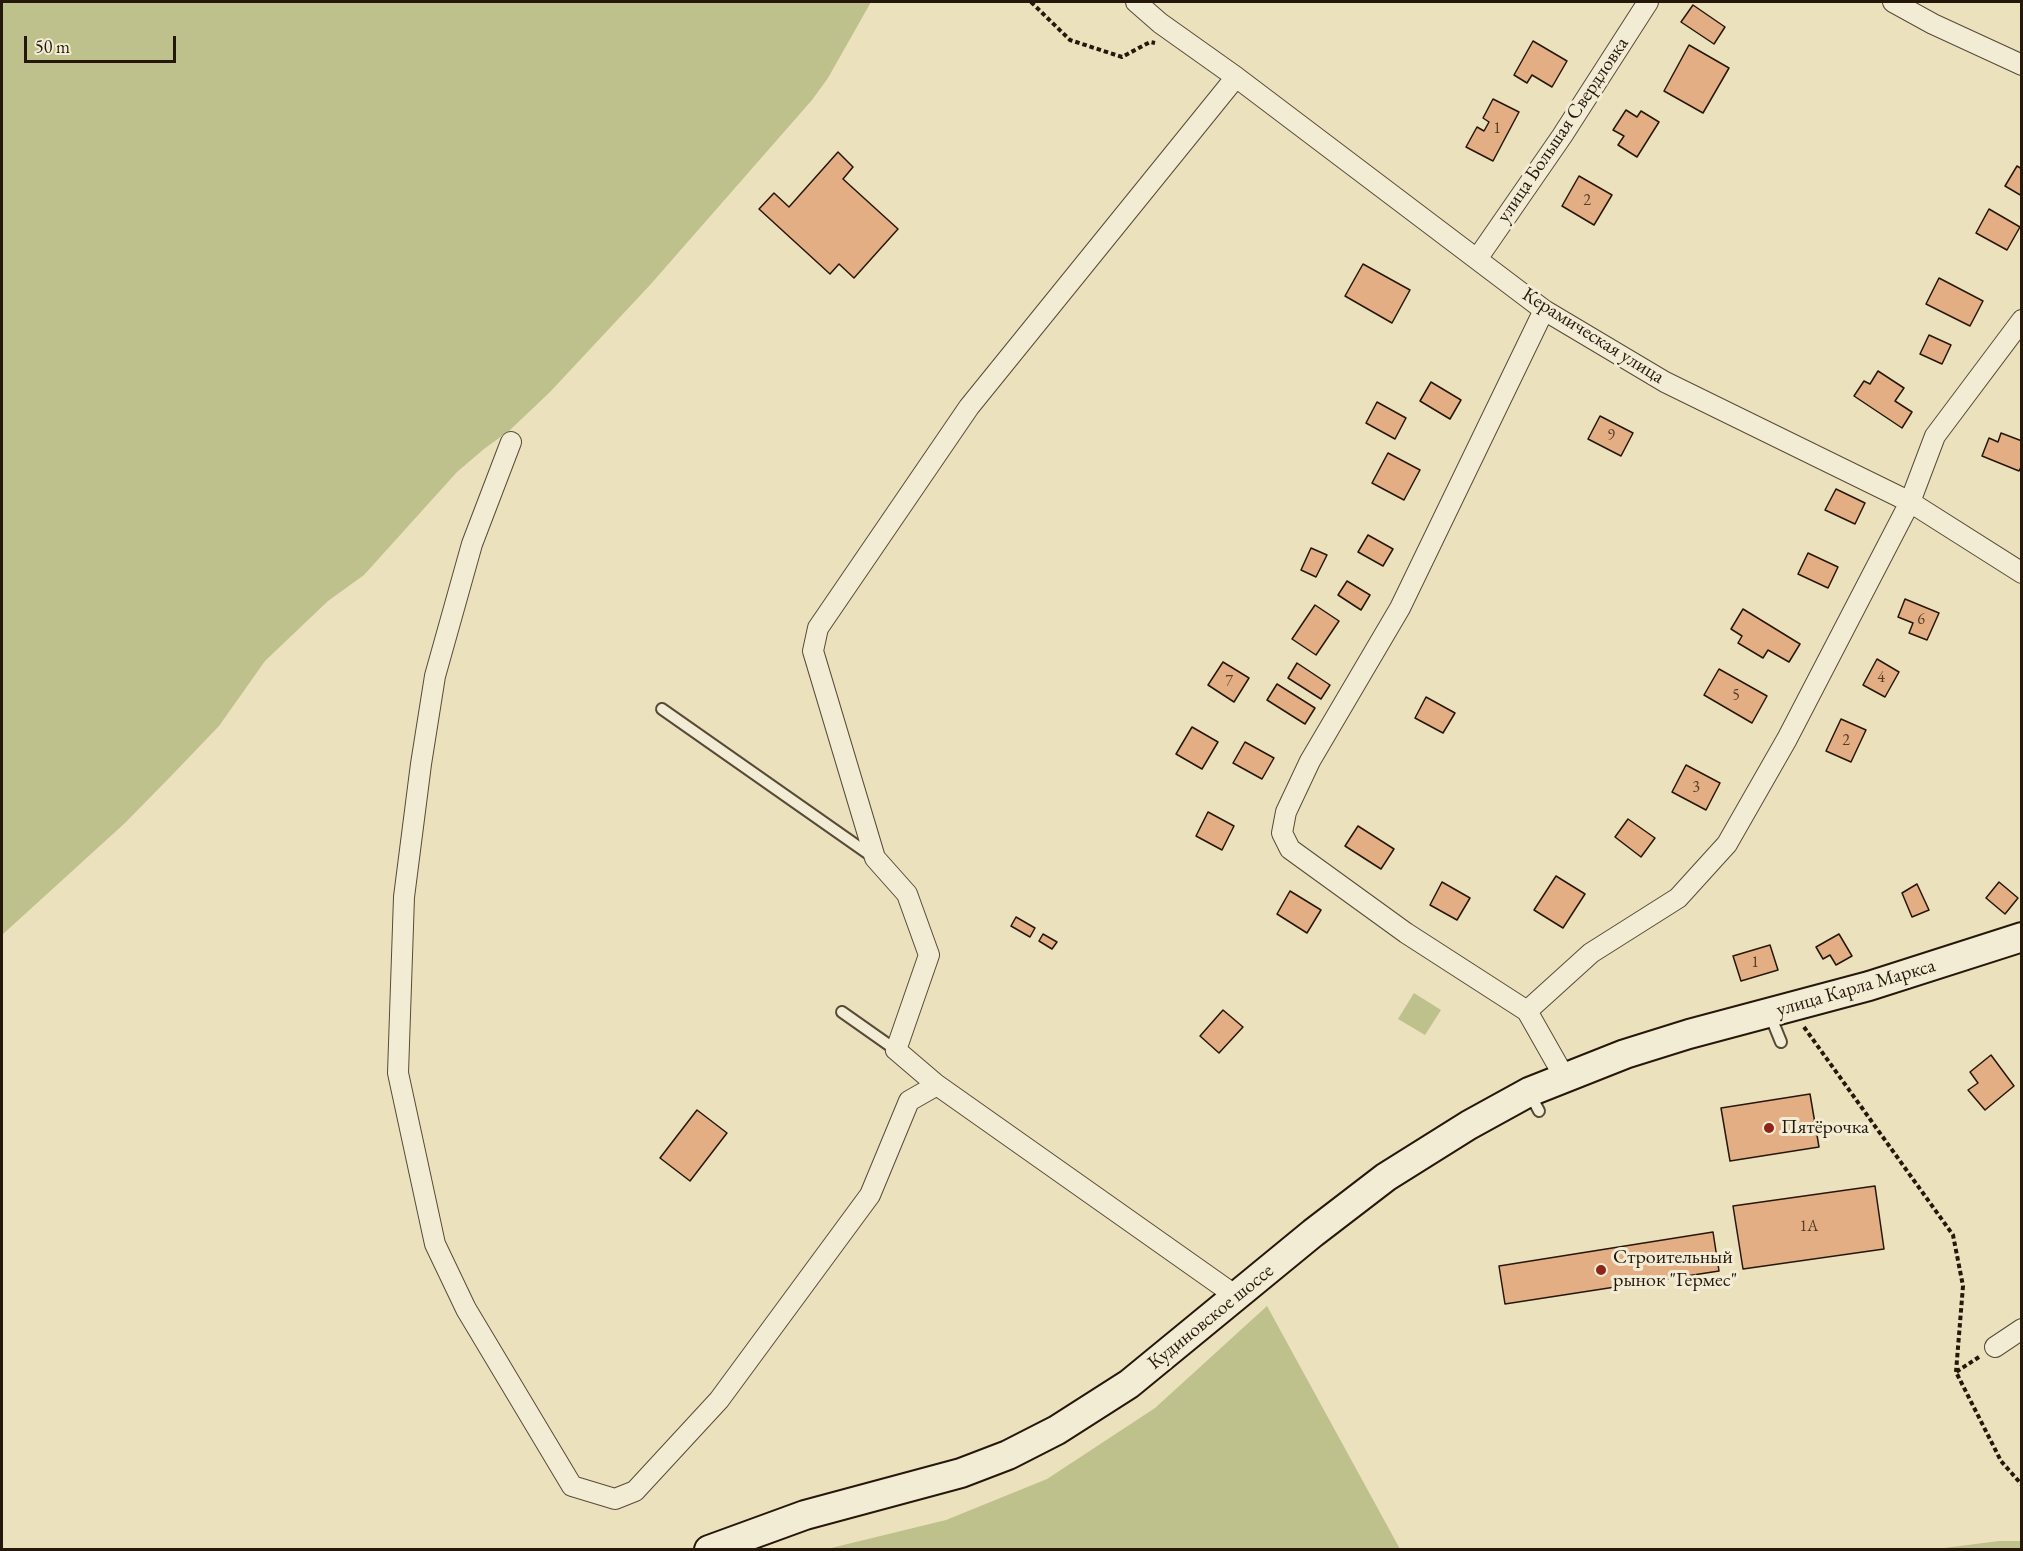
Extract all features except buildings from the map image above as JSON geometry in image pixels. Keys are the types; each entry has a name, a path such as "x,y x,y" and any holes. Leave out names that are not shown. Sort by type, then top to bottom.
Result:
{"main road":[{"name":"улица Карла Маркса","path":"1689,1034 1869,986 2022,937"},
{"name":"Кудиновское шоссе","path":"709,1550 805,1515 961,1473 1008,1455 1057,1430 1129,1384 1312,1233 1386,1177 1469,1125 1534,1101 1564,1078 1626,1054 1689,1034"}],"street":[{"name":"Керамическая улица","path":"1136,2 1160,23 1236,77 1544,310 1665,382 1910,502 2022,573"},
{"name":"улица Большая Свердловка","path":"1477,259 1562,136 1648,2"},
{"path":"1893,2 1933,24 2022,65"},
{"path":"1236,77 969,406 818,628 813,651 875,858 907,894 929,955 896,1050 937,1085 1236,1296"},
{"path":"1544,310 1400,608 1310,761 1286,812 1282,833 1290,849 1406,933 1527,1011 1564,1078"},
{"path":"1527,1011 1591,953 1678,898 1727,844 1787,739 1910,502 1935,436 2022,320"},
{"path":"511,442 472,544 435,676 404,897 398,1073 435,1244 466,1309 572,1486 615,1499 635,1491 719,1400 870,1195 909,1101 937,1085"},
{"path":"1995,1347 2022,1329"}],"lane":[{"path":"662,709 875,858"},
{"path":"1779,1010 1781,1042"},
{"path":"842,1012 896,1050"}],"path":[{"path":"1031,2 1070,40 1122,57 1150,42 1197,48"},
{"path":"1779,1010 1953,1235 1963,1286 1956,1372 2001,1461 2022,1485"},
{"path":"1956,1372 1995,1347"}],"green space":[{"path":"2,2 871,2 828,78 812,100 650,285 550,392 510,430 457,472 364,575 328,601 265,661 219,726 125,823 2,935"},
{"path":"1414,993 1441,1010 1425,1035 1398,1019"},
{"path":"1267,1306 1400,1549 827,1549 946,1520 1047,1479 1155,1408"},
{"path":"1999,1541 2021,1541 2021,1549 1936,1549"}],"place":[{"name":"Пятёрочка","path":"1769,1128"},
{"name":"Строительный рынок \"Гермес\"","path":"1601,1270"}]}
